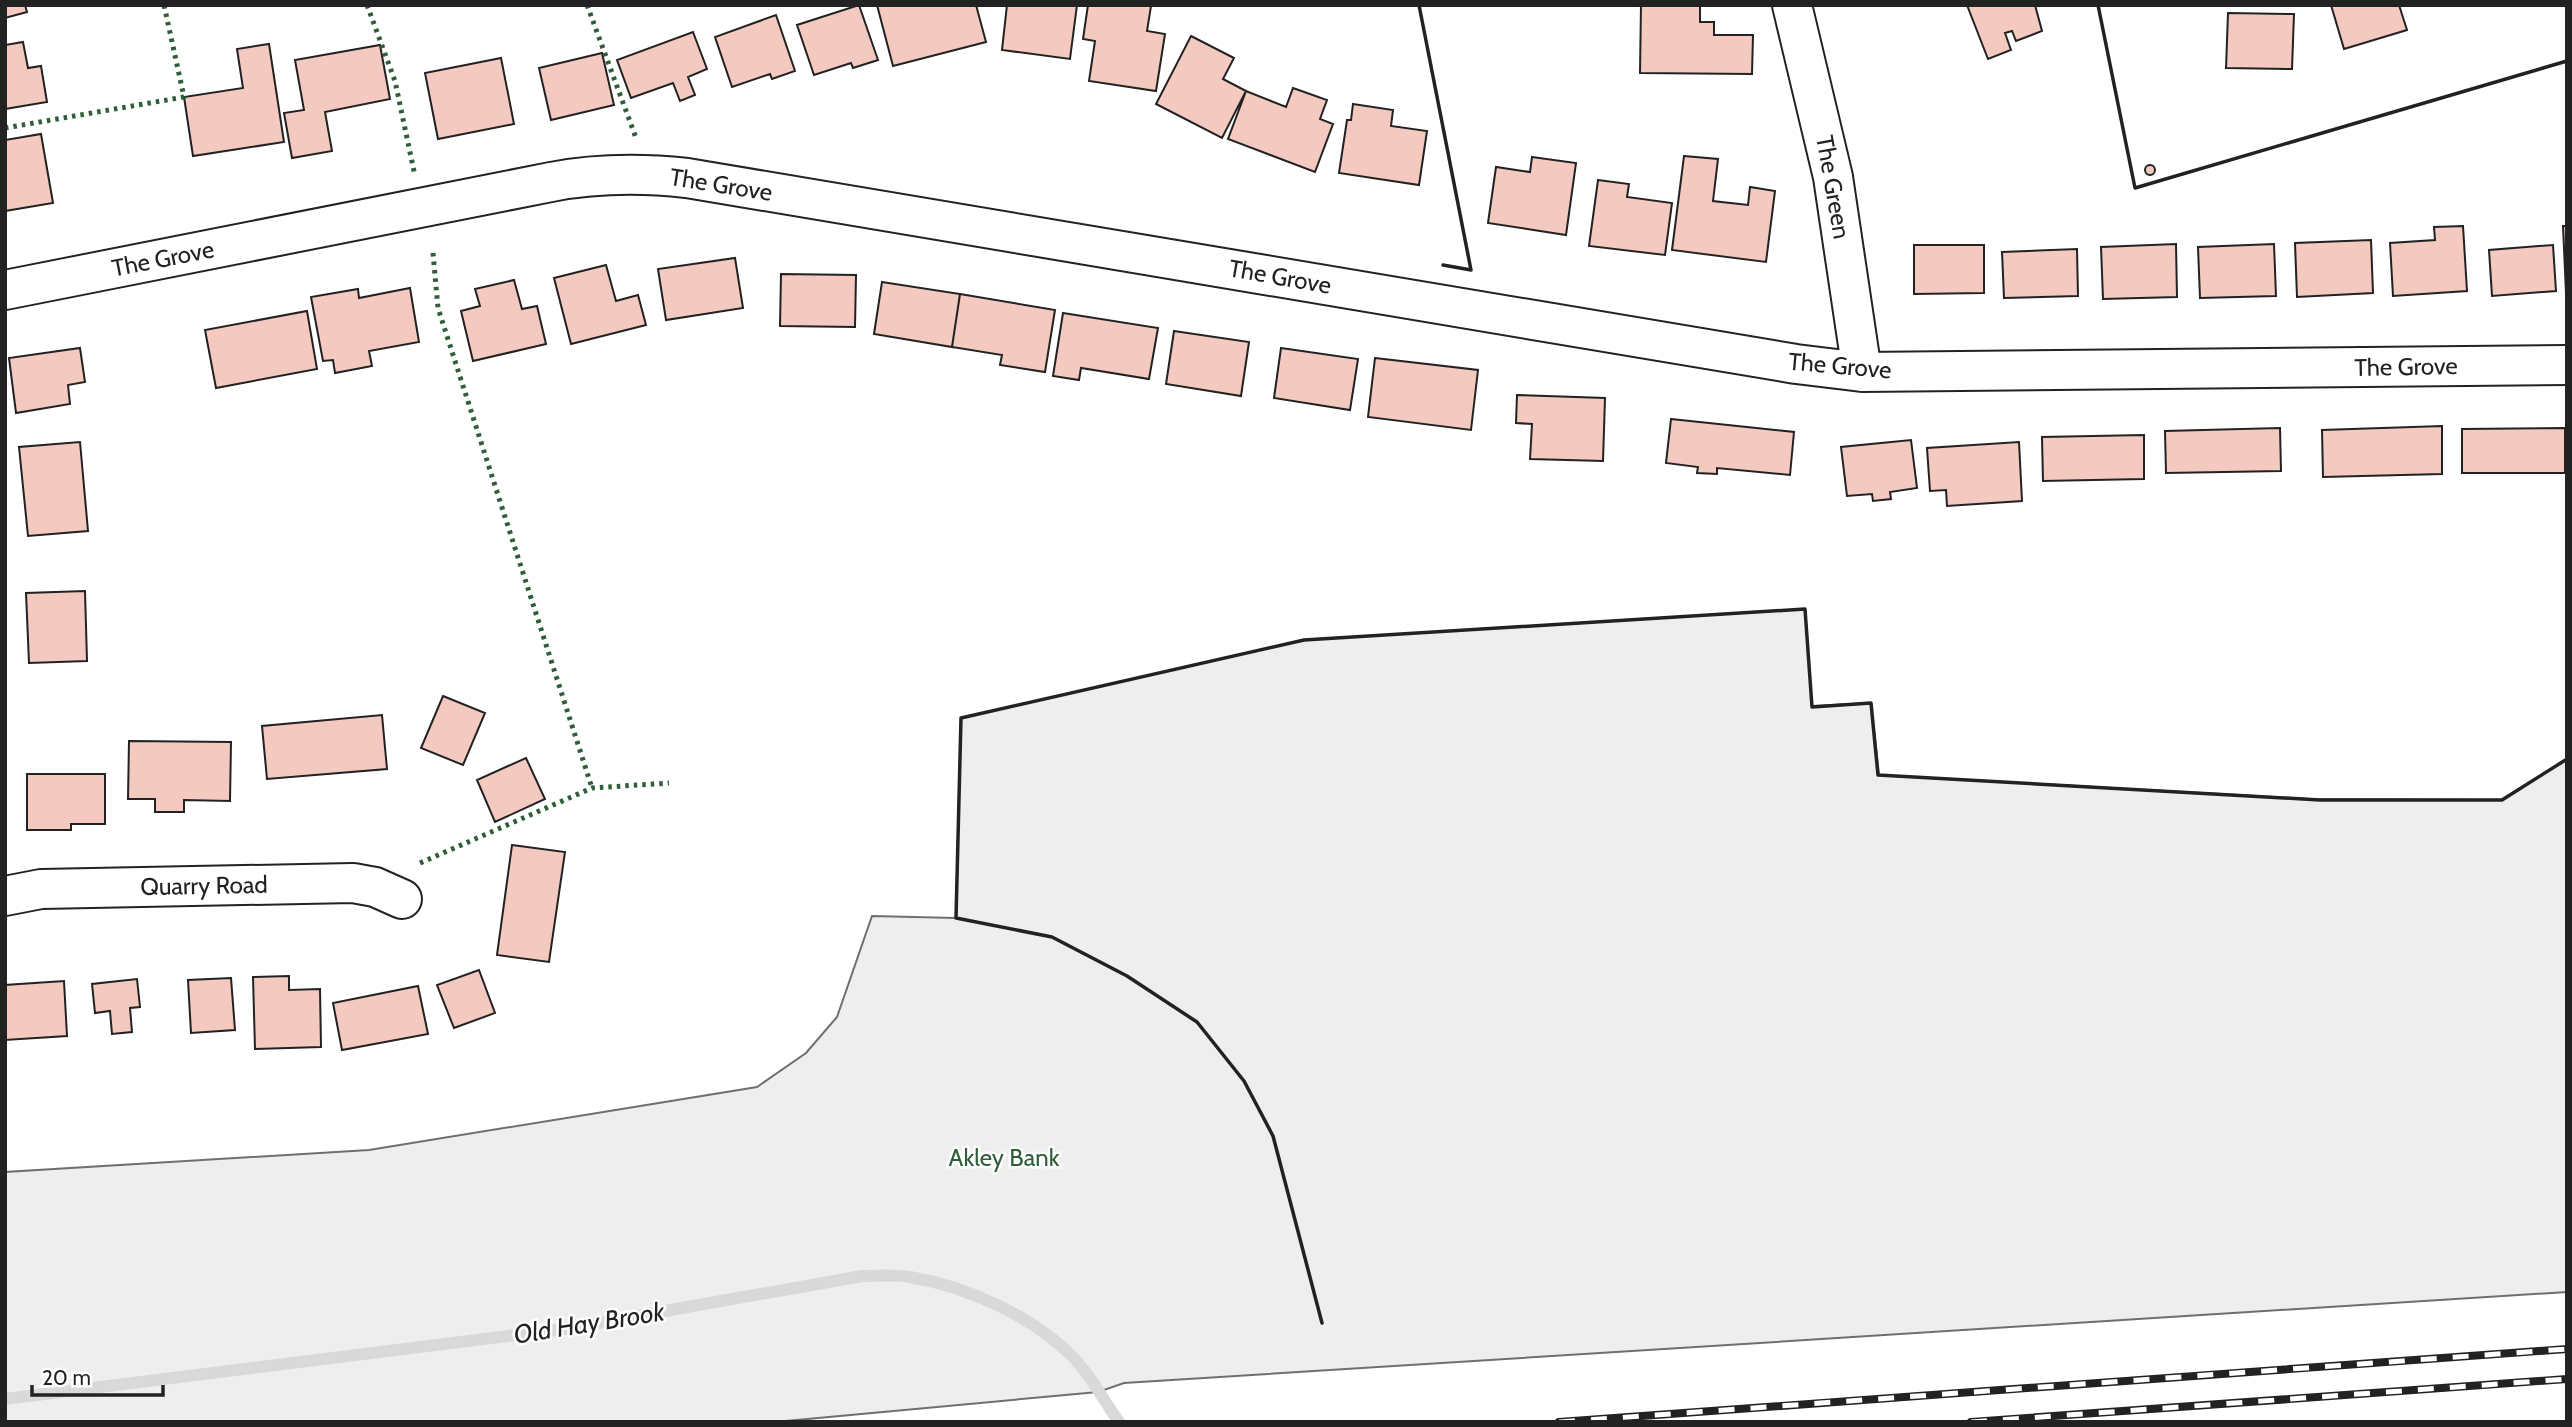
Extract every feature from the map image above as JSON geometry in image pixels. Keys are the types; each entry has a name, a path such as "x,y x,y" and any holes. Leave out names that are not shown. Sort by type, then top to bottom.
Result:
{"street":[{"name":"The Green","path":"1792,5 1833,177 1862,372"},
{"name":"The Grove","path":"5,290 586,175 633,173 687,178 1796,364 1862,372 2567,365"},
{"name":"Quarry Road","path":"5,896 41,888 353,883 375,887 402,899"}],"green space":[{"name":"Akley Bank","path":"1805,609 1812,706 1871,703 1879,775 2309,799 2502,800 2567,759 2567,1292 1124,1383 1098,1392 775,1422 5,1422 5,1172 369,1150 757,1087 806,1053 837,1017 872,916 956,918 961,718 1304,640"}],"building":[{"path":"5,5 25,5 27,12 5,18"},
{"path":"859,5 878,60 853,68 851,63 814,75 797,25"},
{"path":"877,5 976,5 986,42 893,66"},
{"path":"1007,5 1077,5 1070,59 1002,50"},
{"path":"1088,5 1151,6 1147,31 1165,34 1156,91 1089,81 1095,41 1083,39"},
{"path":"1641,5 1700,5 1700,22 1714,22 1714,35 1753,35 1752,74 1640,73"},
{"path":"1967,5 2035,5 2042,31 2016,41 2012,31 2005,33 2011,50 1988,59"},
{"path":"2331,5 2399,5 2407,30 2344,49"},
{"path":"2228,13 2294,14 2292,69 2226,68"},
{"path":"776,15 795,71 772,79 770,74 732,87 715,37"},
{"path":"693,32 707,69 688,77 695,95 680,101 673,83 631,98 617,60"},
{"path":"1191,36 1234,58 1223,79 1246,91 1222,138 1156,104"},
{"path":"23,42 28,68 41,66 47,102 5,109 5,45"},
{"path":"269,44 284,142 193,156 184,97 243,88 237,49"},
{"path":"380,45 390,99 325,112 332,151 292,158 284,113 304,110 295,60"},
{"path":"602,53 614,105 551,120 539,68"},
{"path":"501,58 514,124 438,139 425,73"},
{"path":"1293,88 1327,100 1320,119 1333,124 1315,172 1228,139 1246,91 1286,107"},
{"path":"1353,104 1393,110 1391,126 1427,131 1419,185 1339,173 1347,120 1351,120"},
{"path":"41,134 53,203 5,211 5,140"},
{"path":"1684,156 1718,159 1713,201 1748,205 1750,187 1775,191 1766,262 1672,250"},
{"path":"1532,157 1576,163 1566,235 1488,223 1496,167 1530,172"},
{"path":"2150,165 2154,166 2154,174 2150,175 2146,174 2145,170 2146,166"},
{"path":"1598,180 1629,184 1627,197 1672,203 1665,255 1589,246"},
{"path":"2463,226 2467,291 2393,296 2390,243 2435,240 2434,227"},
{"path":"2563,226 2567,226 2567,293 2566,293"},
{"path":"2371,240 2373,293 2297,297 2295,243"},
{"path":"2176,244 2177,297 2103,299 2101,247"},
{"path":"2274,244 2276,296 2200,298 2198,247"},
{"path":"1914,245 1984,245 1984,293 1914,294"},
{"path":"2553,245 2556,291 2492,296 2489,250"},
{"path":"2077,249 2078,296 2004,298 2002,252"},
{"path":"735,258 743,308 666,320 658,269"},
{"path":"606,265 616,301 638,295 646,325 571,344 554,278"},
{"path":"781,274 856,275 855,327 780,326"},
{"path":"514,280 522,309 537,306 546,344 473,361 461,311 480,306 475,289"},
{"path":"882,282 960,294 952,347 874,334"},
{"path":"410,288 419,342 369,351 372,366 335,373 333,360 323,361 311,297 358,289 359,298"},
{"path":"960,294 1055,310 1045,372 1000,365 1002,355 952,347"},
{"path":"307,311 317,369 216,388 205,330"},
{"path":"1063,313 1158,328 1149,379 1081,368 1079,380 1053,376"},
{"path":"1174,331 1249,342 1241,396 1166,384"},
{"path":"80,348 85,382 68,385 70,404 16,413 9,358"},
{"path":"1281,348 1358,359 1350,410 1274,398"},
{"path":"1375,358 1478,370 1471,430 1368,417"},
{"path":"1517,395 1605,398 1603,461 1530,459 1532,424 1516,423"},
{"path":"1671,419 1794,432 1790,475 1717,468 1717,474 1697,473 1698,467 1666,463"},
{"path":"2442,426 2442,474 2323,477 2322,430"},
{"path":"2280,428 2281,471 2166,473 2165,431"},
{"path":"2565,428 2565,473 2462,473 2462,429"},
{"path":"2144,435 2144,479 2043,481 2042,437"},
{"path":"1911,440 1917,488 1890,492 1891,499 1873,501 1872,494 1847,496 1841,447"},
{"path":"80,442 88,531 28,536 19,447"},
{"path":"2019,442 2022,501 1947,506 1946,490 1930,491 1927,448"},
{"path":"85,591 87,661 29,663 26,593"},
{"path":"443,696 485,713 463,765 421,748"},
{"path":"382,715 387,769 267,779 262,726"},
{"path":"129,741 231,742 230,801 184,800 184,812 155,812 155,799 128,799"},
{"path":"526,758 545,799 495,822 477,780"},
{"path":"27,774 105,774 105,824 71,824 71,830 27,830"},
{"path":"512,845 565,852 549,962 497,955"},
{"path":"479,970 495,1013 454,1028 437,985"},
{"path":"289,976 289,990 320,989 321,1047 255,1049 253,977"},
{"path":"231,978 235,1030 191,1033 188,980"},
{"path":"137,979 140,1007 130,1008 132,1032 112,1034 110,1011 95,1013 92,984"},
{"path":"64,981 67,1036 5,1040 5,985"},
{"path":"418,986 428,1034 342,1050 333,1003"}],"waterway":[{"name":"Old Hay Brook","path":"5,1399 564,1329 862,1276 892,1275 932,1282 976,1296 1037,1328 1079,1363 1119,1422"}],"railway":[{"path":"1559,1422 2567,1349"},
{"path":"1971,1422 2567,1379"}],"hedge":[{"path":"5,128 184,97 164,5"},
{"path":"367,5 395,81 415,176"},
{"path":"587,5 636,138"},
{"path":"433,253 438,308 592,788"},
{"path":"420,863 592,788 669,783"}],"wall":[{"path":"1419,5 1471,270 1443,265"},
{"path":"2098,5 2135,188 2567,61"},
{"path":"1322,1323 1273,1136 1244,1081 1197,1022 1127,976 1052,937 956,918 961,718 1304,640 1805,609 1812,707 1871,703 1878,775 2320,800 2502,800 2567,759"}]}
